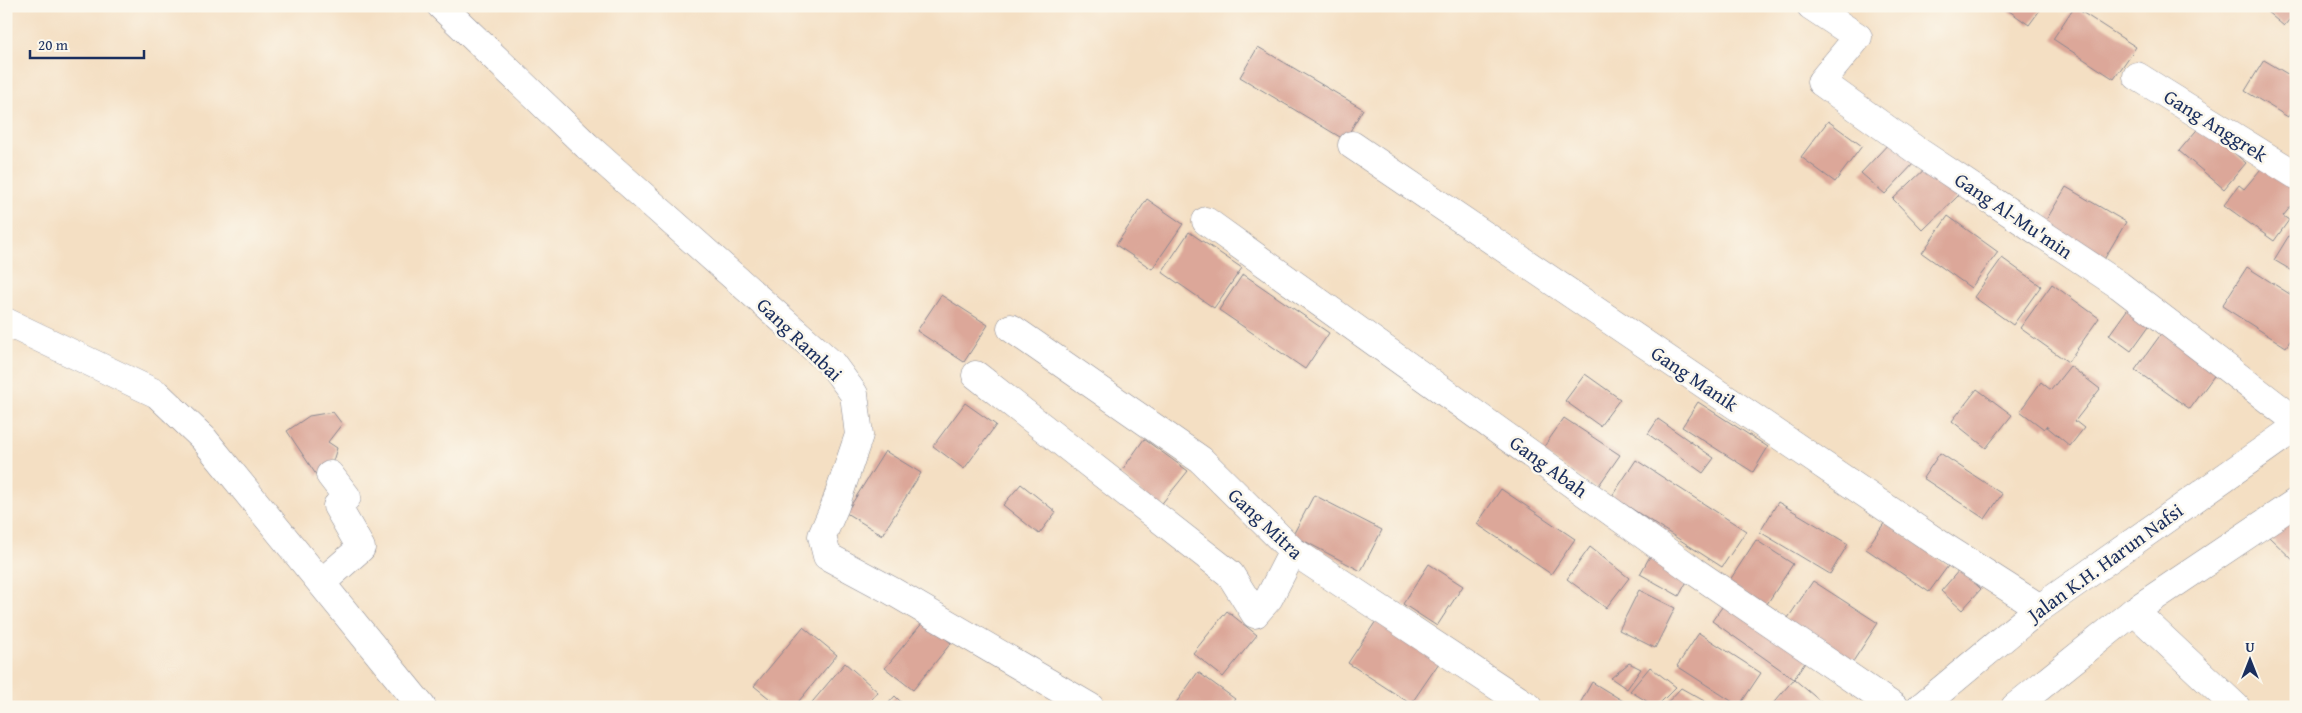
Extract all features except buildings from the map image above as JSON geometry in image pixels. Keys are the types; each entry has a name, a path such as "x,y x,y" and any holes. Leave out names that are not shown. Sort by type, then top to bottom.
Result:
{"street":[{"name":"Gang Rambai","path":"441,6 587,146 832,364 854,394 860,435 836,506 822,536 827,556 892,591 1090,707"},
{"name":"Gang Al-Mu'min","path":"1811,6 1858,37 1821,82 1916,150 2119,284 2296,421"},
{"name":"Gang Anggrek","path":"2137,76 2296,175"},
{"name":"Gang Manik","path":"1352,145 1935,541 2040,608"},
{"name":"Gang Abah","path":"1206,221 1694,571 1894,707"},
{"path":"6,322 157,394 203,438 422,707"},
{"name":"Gang Mitra","path":"1011,328 1201,460 1293,551 1530,707"},
{"path":"976,376 1230,574 1256,614 1269,598 1293,551"},
{"name":"Jalan K.H. Harun Nafsi","path":"1921,707 2040,608 2296,427"},
{"path":"321,582 361,548 336,506 347,497 330,475"},
{"path":"2015,707 2134,611 2296,502"},
{"path":"2134,611 2236,707"}]}
